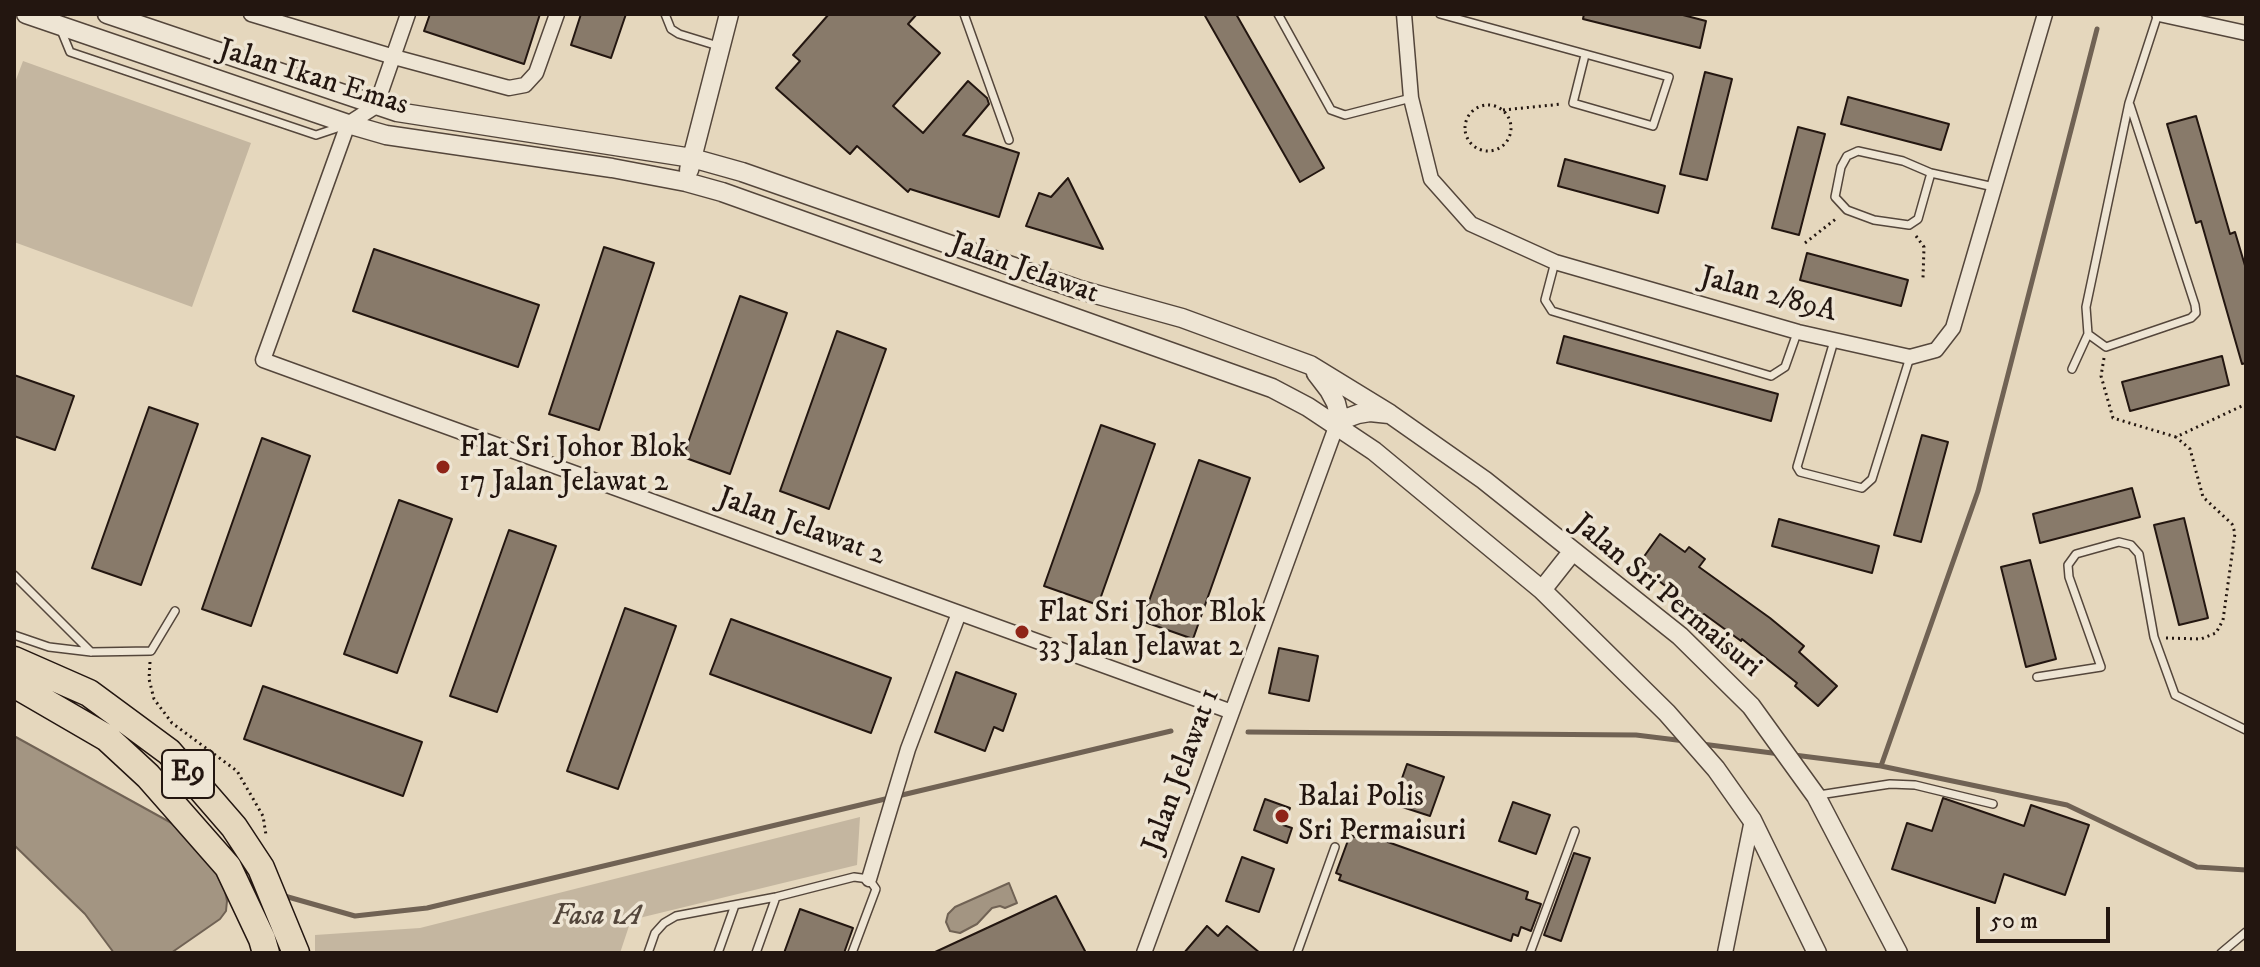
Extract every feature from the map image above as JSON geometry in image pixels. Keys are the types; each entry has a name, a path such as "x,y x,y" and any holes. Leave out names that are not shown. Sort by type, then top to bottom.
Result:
{"highway":[{"name":"E9","path":"14,660 89,693 169,752 234,827 261,868 296,953"},
{"name":"E9","path":"14,684 107,738 148,776 228,867 266,953"}],"street":[{"name":"Jalan Ikan Emas","path":"26,14 386,135 686,182"},
{"name":"Jalan Ikan Emas","path":"107,14 397,112 692,158"},
{"path":"254,14 509,88 525,85 536,73 557,14"},
{"path":"348,124 376,106 408,14"},
{"path":"686,182 729,14"},
{"name":"Jalan 2/89A","path":"1404,14 1411,98 1431,179 1471,224 1555,262 1798,332 1910,357"},
{"path":"1910,357 1936,350 1953,328 2045,14"},
{"path":"2158,14 2246,33"},
{"name":"Jalan Jelawat 2","path":"348,124 263,360 1232,712"},
{"name":"Jalan Jelawat","path":"692,158 742,172 1077,289 1182,318 1310,365"},
{"name":"Jalan Jelawat","path":"686,182 722,192 1272,388 1308,407 1336,427"},
{"path":"1310,365 1336,403 1339,415 1336,427"},
{"name":"Jalan Sri Permaisuri","path":"1310,365 1390,414 1484,480 1680,636 1751,706 1816,796 1898,953"},
{"path":"1336,427 1358,414 1390,414"},
{"path":"1336,427 1374,451 1542,590 1667,713 1716,769 1752,820 1817,953"},
{"name":"Jalan Jelawat 1","path":"1144,953 1336,427"},
{"path":"1542,590 1572,552"},
{"path":"869,879 908,749 959,613"},
{"path":"1725,953 1752,820"}],"lane":[{"path":"665,14 671,29 679,34 720,47"},
{"path":"964,14 1009,140"},
{"path":"1278,14 1331,110 1345,115 1411,98"},
{"path":"1440,14 1669,77 1653,126 1573,103 1585,55"},
{"path":"2072,369 2088,334 2086,307 2129,103 2158,14"},
{"path":"2088,334 2106,347 2191,318 2196,313 2129,103"},
{"path":"1931,173 1918,219 1909,225 1874,220 1847,210 1835,197 1841,167 1847,156 1858,151 1903,161 1931,173 1996,187"},
{"path":"1555,262 1545,300 1552,311 1771,376 1785,367 1798,332"},
{"path":"1834,341 1797,467 1800,472 1862,488 1872,479 1910,357"},
{"path":"2037,677 2101,667 2069,577 2068,565 2076,554 2119,542 2131,545 2139,554 2154,637 2175,695 2246,730"},
{"path":"14,575 91,652"},
{"path":"14,635 49,647 91,652 151,651 175,611"},
{"path":"1816,796 1890,784 1915,785 1993,804"},
{"path":"1530,953 1575,831"},
{"path":"1297,953 1335,847"},
{"path":"648,953 655,933 676,916 776,897 854,877 869,879 876,889 852,953"},
{"path":"756,953 776,897"},
{"path":"718,953 735,905"},
{"path":"2221,953 2246,932"}],"path":[{"path":"1503,110 1511,125 1507,141 1502,147 1491,151 1478,149 1467,137 1466,122 1470,115 1484,106 1491,105 1503,110 1573,103"},
{"path":"1805,243 1847,210"},
{"path":"1909,225 1924,247 1923,278"},
{"path":"2106,347 2101,376 2113,418 2176,437 2190,449 2203,497 2232,524 2235,533 2223,620 2216,633 2201,639 2154,637"},
{"path":"2176,437 2246,404"},
{"path":"151,651 149,679 154,699 172,723 237,771 263,816 267,841"}],"green space":[{"path":"23,61 251,143 192,307 14,242 14,85"},
{"name":"Fasa 1A","path":"860,817 857,865 631,920 620,953 315,953 315,935 420,928"}],"shaded area":[{"path":"14,736 177,826 207,854 225,891 226,911 220,919 171,953 114,953 85,914 14,845"},
{"path":"1009,883 1017,903 1005,908 992,908 977,924 960,933 950,931 946,922 948,914 955,907"}],"building":[{"path":"430,14 540,14 524,64 424,31"},
{"path":"581,14 626,14 611,58 571,45"},
{"path":"829,14 917,14 908,24 940,53 893,106 923,133 968,81 987,98 989,104 963,135 1019,153 999,217 910,189 908,192 857,146 850,154 776,88 800,61 793,55"},
{"path":"1204,14 1236,14 1324,168 1300,182"},
{"path":"1584,14 1679,14 1706,21 1700,48 1583,19"},
{"path":"1705,72 1732,79 1707,180 1680,174"},
{"path":"1848,97 1949,124 1941,150 1841,124"},
{"path":"2196,116 2230,234 2235,232 2246,269 2246,363 2242,364 2201,221 2196,223 2167,124"},
{"path":"1798,127 1825,134 1799,235 1772,228"},
{"path":"1565,159 1665,186 1658,213 1558,186"},
{"path":"1068,178 1103,249 1026,226 1039,193 1051,197"},
{"path":"604,247 654,263 599,430 549,414"},
{"path":"374,249 539,305 518,367 353,311"},
{"path":"1807,253 1908,280 1901,306 1800,280"},
{"path":"740,296 787,313 730,474 683,457"},
{"path":"837,331 886,349 829,509 780,491"},
{"path":"1564,336 1778,394 1771,421 1557,363"},
{"path":"2222,356 2229,385 2130,411 2122,382"},
{"path":"14,375 74,396 55,450 14,436"},
{"path":"149,407 198,424 141,585 92,568"},
{"path":"1101,425 1155,444 1098,605 1044,586"},
{"path":"1922,435 1948,442 1921,542 1894,535"},
{"path":"262,438 310,456 251,626 202,609"},
{"path":"1199,460 1250,478 1193,639 1142,621"},
{"path":"2132,488 2140,517 2040,543 2033,514"},
{"path":"399,500 452,519 397,673 344,654"},
{"path":"2184,518 2208,618 2179,625 2154,525"},
{"path":"1779,519 1879,546 1872,573 1772,546"},
{"path":"509,530 556,546 497,712 450,696"},
{"path":"1660,534 1685,552 1689,547 1705,559 1699,567 1804,646 1799,652 1837,686 1818,706 1795,686 1797,683 1742,639 1704,614 1701,618 1679,601 1681,598 1638,565"},
{"path":"2030,560 2056,659 2026,667 2001,567"},
{"path":"625,608 676,626 618,789 567,771"},
{"path":"731,619 891,678 871,733 710,674"},
{"path":"1279,648 1318,656 1309,701 1269,693"},
{"path":"956,672 1016,694 1003,731 994,727 985,751 935,732"},
{"path":"263,686 422,742 403,796 244,739"},
{"path":"1407,764 1444,777 1430,816 1393,804"},
{"path":"1943,798 2024,826 2031,805 2089,825 2065,895 2004,874 1995,903 1892,869 1907,823 1932,831"},
{"path":"1265,799 1290,808 1283,825 1292,828 1287,843 1254,830"},
{"path":"1513,802 1550,815 1536,854 1499,841"},
{"path":"1357,831 1528,892 1526,899 1541,904 1531,931 1521,927 1518,936 1513,934 1511,941 1339,880 1341,875 1336,873 1350,835 1355,837"},
{"path":"1574,853 1590,858 1561,941 1544,935"},
{"path":"1242,857 1274,869 1259,912 1226,901"},
{"path":"1056,896 1086,953 933,953"},
{"path":"800,909 853,928 844,953 784,953"},
{"path":"1207,926 1218,936 1227,926 1260,953 1184,953"}],"waterway":[{"path":"1881,766 1978,491 2097,29"},
{"path":"281,895 355,916 427,908 1171,731"},
{"path":"1248,732 1636,735 1685,741"},
{"path":"1702,744 1780,754"},
{"path":"1794,755 1881,766 2067,805 2197,867 2246,870"}],"place":[{"name":"Flat Sri Johor Blok 17 Jalan Jelawat 2","path":"443,467"},
{"name":"Flat Sri Johor Blok 33 Jalan Jelawat 2","path":"1022,632"},
{"name":"Balai Polis Sri Permaisuri","path":"1282,816"}]}
